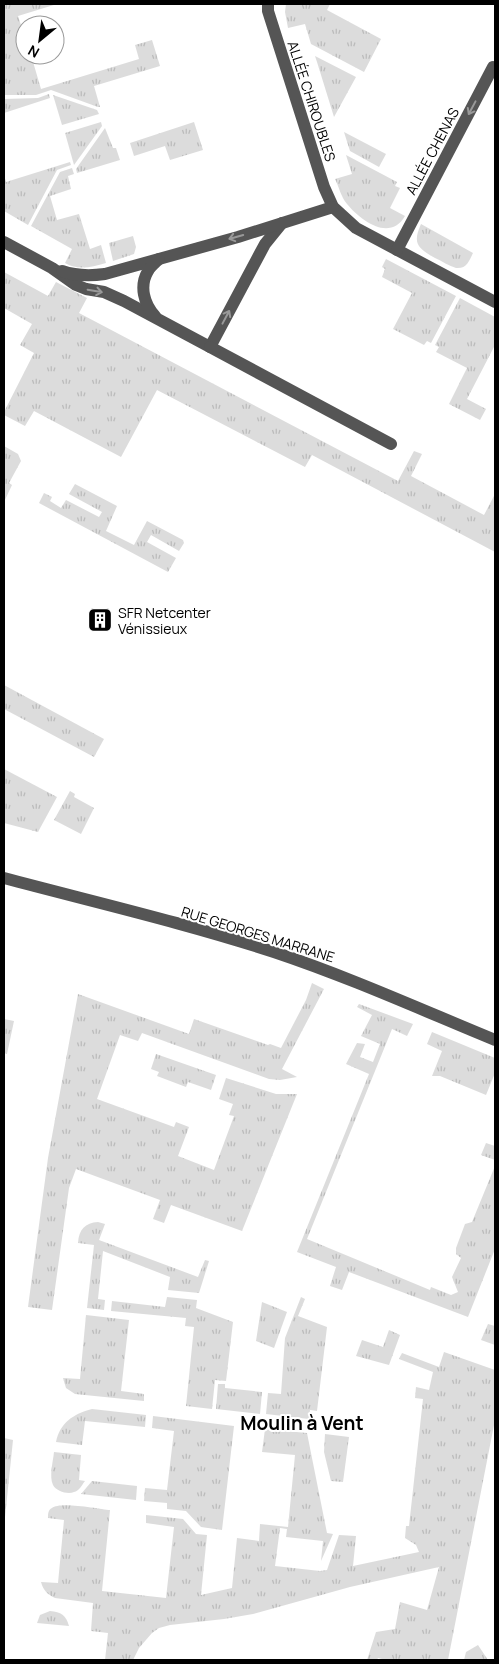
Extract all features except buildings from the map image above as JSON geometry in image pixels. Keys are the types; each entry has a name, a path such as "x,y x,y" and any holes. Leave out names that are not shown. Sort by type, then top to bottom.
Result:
{"street":[{"name":"ALLÉE CHIROUBLES","path":"268,4 268,11 324,187 333,207 356,228 495,302"},
{"name":"ALLÉE CHENAS","path":"397,250 493,67 495,68"},
{"path":"52,268 73,275 91,276 105,274 333,207"},
{"path":"210,347 265,244 282,223"},
{"path":"4,242 52,268 76,285 104,292 156,318 391,444"},
{"path":"156,318 147,308 144,283 148,271 159,259"},
{"name":"RUE GEORGES MARRANE","path":"4,878 182,925 273,952 357,982 495,1040"}],"green space":[{"path":"4,4 57,4 21,15 15,15 15,65 34,65 41,89 139,59 135,45 152,40 160,66 94,86 100,107 51,90 36,95 4,95"},
{"path":"286,4 330,4 327,10 381,39 364,72 311,44 305,24 288,28 285,12"},
{"path":"315,56 356,77 334,117 317,62"},
{"path":"49,94 50,98 4,113 4,99 38,98"},
{"path":"53,95 97,110 99,114 62,125"},
{"path":"101,122 102,126 74,165 65,133"},
{"path":"194,122 203,150 170,160 165,146 134,156 130,143"},
{"path":"105,128 120,160 77,173 76,169"},
{"path":"344,132 386,154 379,167 350,151"},
{"path":"346,155 397,182 395,186 400,188 390,208 405,216 399,224 384,228 376,226 360,217 347,204 335,179 352,174"},
{"path":"70,162 71,165 57,170 28,225 4,211 4,175 6,182"},
{"path":"72,168 74,174 68,176 71,189 50,196 57,220 79,214 90,249 101,245 106,263 80,268 65,263 72,249 31,226 60,172"},
{"path":"421,224 473,253 467,264 456,268 424,251 417,241"},
{"path":"133,236 136,247 134,254 113,261 109,243"},
{"path":"386,259 456,296 431,343 427,341 424,345 393,329 412,293 382,277 385,269 382,267"},
{"path":"4,272 48,296 56,282 87,298 79,313 398,481 414,451 422,454 411,476 484,515 495,494 495,552 312,455 305,467 157,390 121,457 34,411 25,426 4,415 34,353 20,345 32,324 4,308"},
{"path":"460,298 495,317 495,345 467,399 486,409 480,420 449,404 467,368 436,352 439,347 435,345"},
{"path":"4,446 18,454 21,461 9,483 12,485 4,502"},
{"path":"75,484 117,506 106,531 134,545 147,521 183,540 184,543 179,551 151,535 147,542 176,558 168,572 39,503 44,493 52,497 50,501 61,508 66,500 99,517 102,512 69,494"},
{"path":"4,685 104,739 94,757 4,709"},
{"path":"4,769 57,797 38,832 4,823"},
{"path":"70,791 75,794 74,797 94,808 81,834 54,820"},
{"path":"312,983 324,989 282,1069 297,1077 280,1080 269,1079 142,1033 138,1041 120,1035 97,1099 174,1127 176,1122 189,1127 178,1156 214,1170 234,1116 229,1115 233,1104 219,1099 226,1078 276,1094 297,1094 242,1231 171,1205 164,1223 153,1219 160,1200 76,1169 69,1188 52,1310 28,1307 48,1158 78,994 189,1034 194,1019 281,1048 306,1000"},
{"path":"359,1004 413,1024 407,1036 392,1029 307,1239 430,1290 431,1287 451,1295 458,1292 452,1277 461,1258 456,1254 456,1248 465,1224 472,1222 495,1166 495,1249 468,1317 349,1272 342,1290 330,1286 336,1267 297,1252 369,1074 346,1064 357,1043 365,1044 360,1057 373,1062 380,1044 361,1036 372,1015 357,1007"},
{"path":"4,1019 14,1021 7,1054 4,1053"},
{"path":"432,1032 495,1058 495,1073 486,1095 440,1076 432,1076 442,1051 427,1044"},
{"path":"156,1054 216,1075 211,1090 188,1082 186,1087 157,1076 159,1072 151,1069"},
{"path":"486,1143 495,1146 495,1160 481,1155"},
{"path":"98,1222 105,1224 99,1240 198,1277 205,1260 209,1261 199,1293 168,1290 170,1277 103,1251 98,1299 105,1300 104,1310 87,1308 94,1245 78,1243 81,1230 86,1225"},
{"path":"167,1297 197,1300 196,1308 233,1322 226,1381 215,1380 212,1409 186,1406 194,1327 185,1326 186,1318 111,1311 112,1301 165,1307"},
{"path":"301,1297 305,1299 298,1316 327,1327 317,1411 310,1410 309,1419 266,1414 268,1393 281,1394 285,1338"},
{"path":"262,1302 287,1312 274,1348 256,1341"},
{"path":"86,1315 129,1320 121,1391 144,1394 144,1401 75,1394 66,1388 63,1378 80,1379"},
{"path":"488,1324 495,1326 495,1345 481,1340"},
{"path":"389,1330 400,1335 389,1365 356,1356 362,1340 383,1347"},
{"path":"444,1352 495,1370 495,1420 448,1660 386,1660 378,1658 377,1660 367,1660 376,1632 395,1629 400,1602 427,1610 439,1567 350,1587 253,1614 159,1628 139,1648 133,1660 105,1660 108,1633 91,1631 93,1603 55,1598 48,1594 43,1587 41,1582 58,1583 64,1520 48,1518 48,1515 51,1509 63,1505 110,1510 102,1591 166,1598 174,1527 146,1523 146,1515 183,1519 196,1534 207,1535 201,1595 232,1588 237,1538 259,1541 260,1524 288,1527 295,1455 262,1452 265,1429 307,1433 327,1533 333,1534 321,1561 323,1541 286,1537 287,1529 280,1528 275,1566 320,1571 327,1570 339,1535 356,1536 353,1566 419,1552 416,1545 405,1538 406,1526 409,1526 423,1399 415,1398 416,1387 429,1390 433,1372 399,1359 402,1353 439,1367"},
{"path":"218,1384 225,1384 225,1388 262,1392 260,1414 216,1409"},
{"path":"92,1409 146,1415 145,1427 85,1421 82,1445 56,1442 58,1435 68,1420"},
{"path":"153,1416 234,1426 222,1530 201,1527 186,1511 167,1509 167,1503 144,1501 145,1488 167,1490 174,1431 152,1428"},
{"path":"325,1434 349,1437 343,1482 331,1481 324,1452"},
{"path":"4,1438 13,1440 4,1527"},
{"path":"54,1452 81,1455 79,1480 85,1481 76,1491 71,1493 62,1492 53,1485 51,1473"},
{"path":"92,1481 137,1486 136,1500 81,1494"},
{"path":"50,1611 62,1615 69,1626 37,1623 40,1615"},
{"path":"478,1645 488,1660 464,1660 466,1652"}],"place":[{"name":"SFR Netcenter Vénissieux","path":"100,620"}],"district":[{"name":"Moulin à Vent","path":"302,1423"}]}
